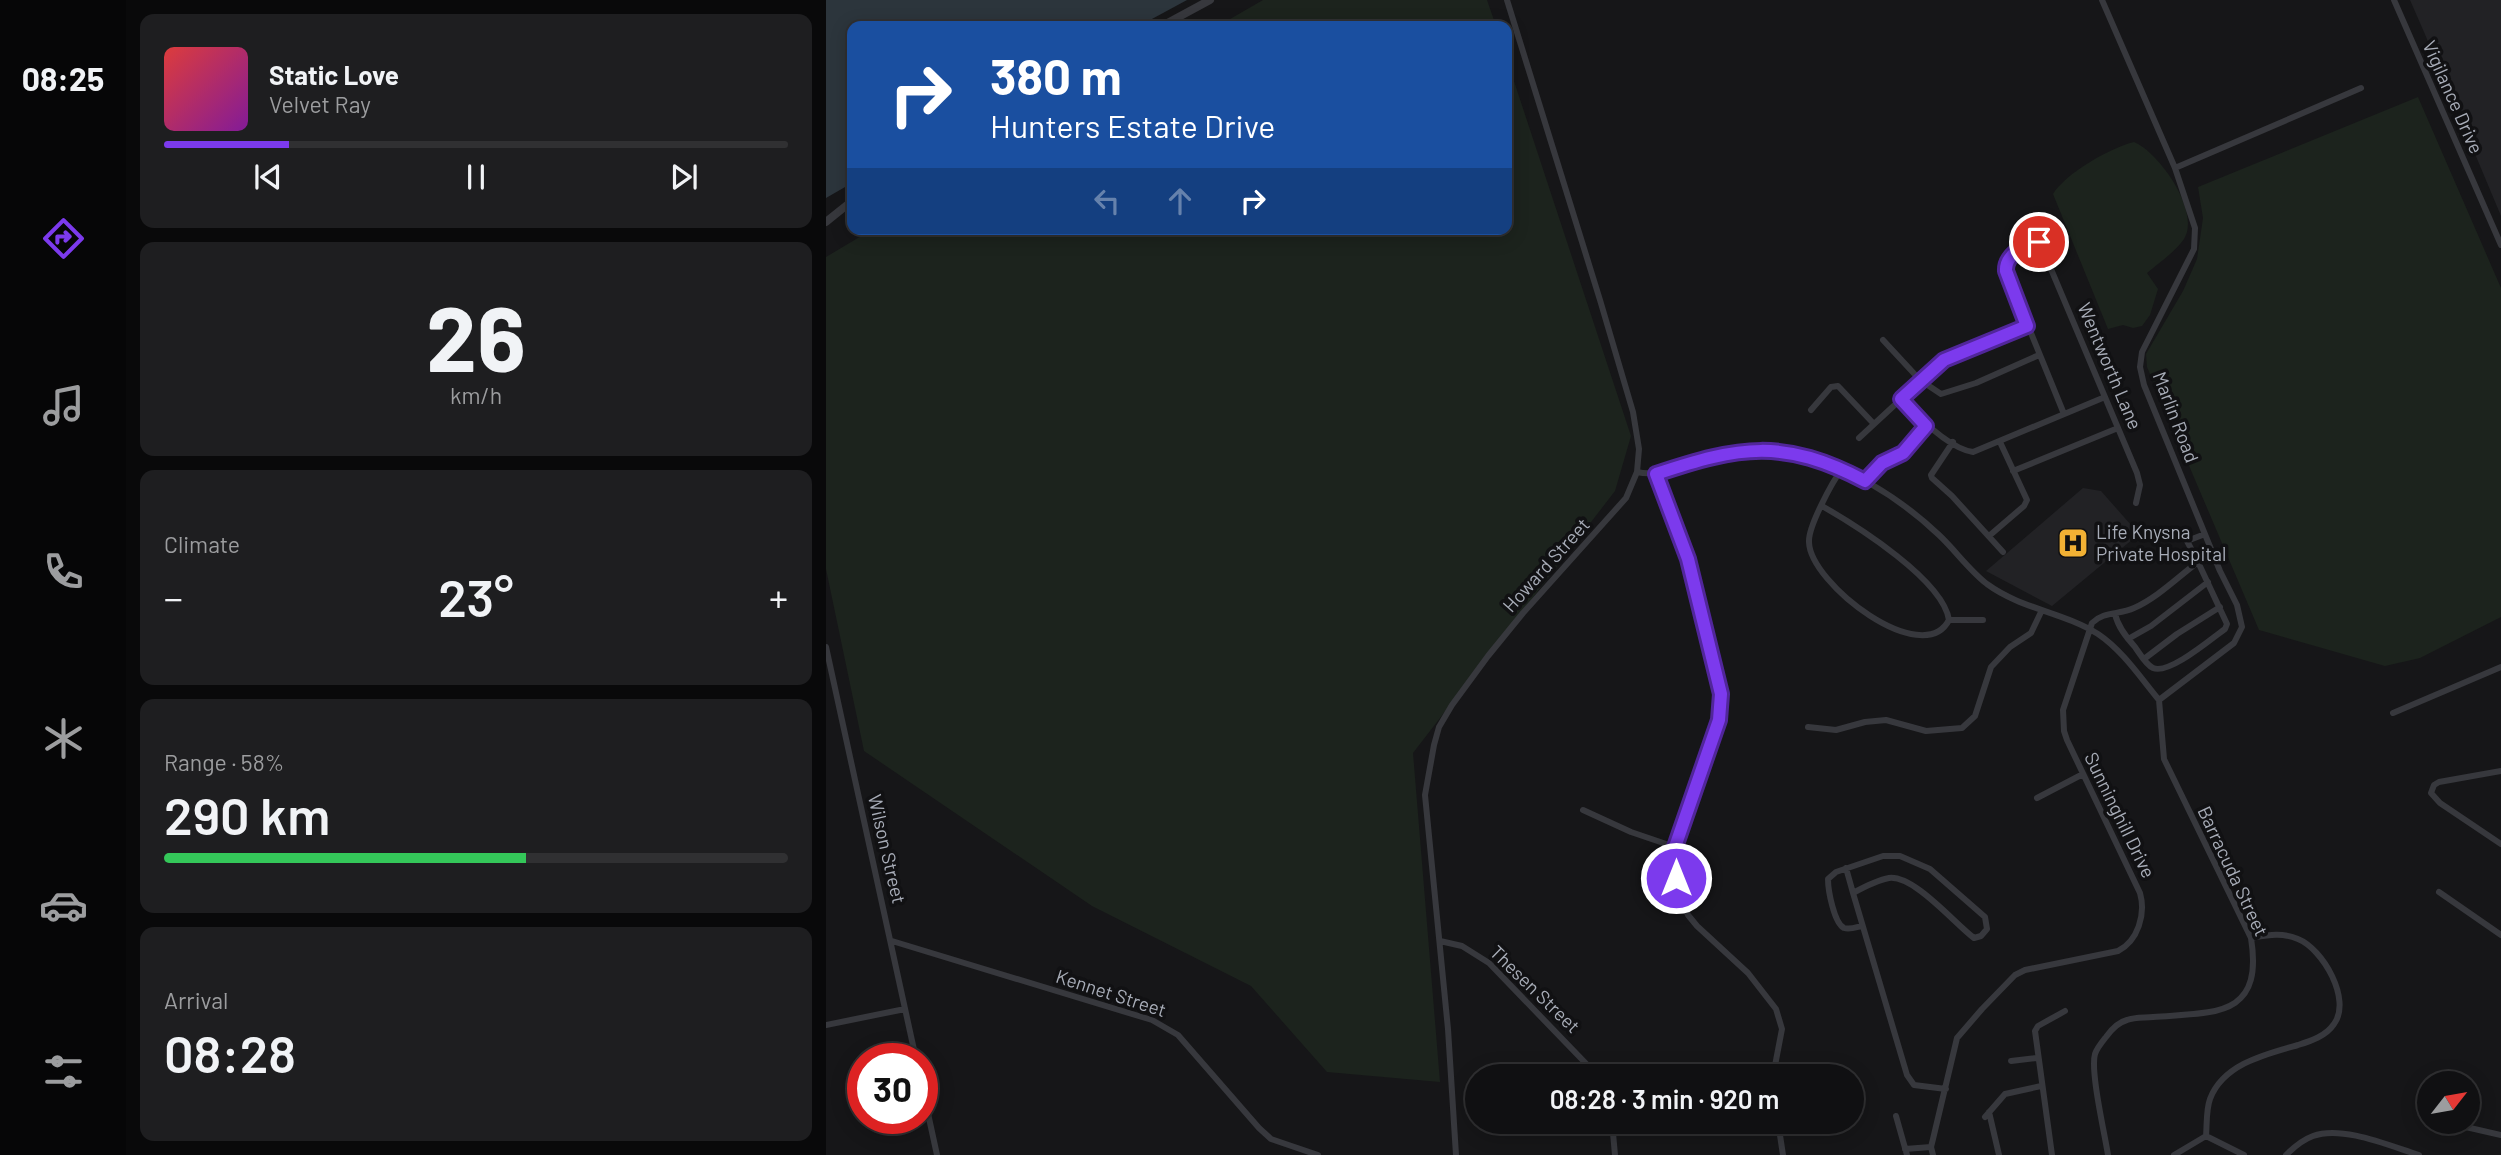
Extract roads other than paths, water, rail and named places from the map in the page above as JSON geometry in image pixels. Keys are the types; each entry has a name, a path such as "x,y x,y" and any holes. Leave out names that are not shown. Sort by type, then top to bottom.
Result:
{"street":[{"path":"1171,21 1210,0"},
{"name":"Howard Street","path":"1456,1155 1440,941 1425,795 1429,766 1440,727 1459,695 1514,624 1626,498 1637,472 1639,439 1507,0"},
{"name":"Marlin Road","path":"2102,0 2175,168 2191,211 2195,241 2188,261 2142,352 2140,367 2144,385 2241,618 2241,634 2234,643 2159,700"},
{"name":"Vigilance Drive","path":"2394,0 2501,246"},
{"path":"2175,168 2361,88"},
{"path":"826,222 847,205"},
{"name":"Wentworth Lane","path":"2027,326 2006,271 2006,263 2008,258 2032,242 2040,243 2140,481 2136,503"},
{"path":"1859,438 1944,360 2027,326 2064,414"},
{"path":"1883,340 1920,380 1937,393 1948,394 2039,355"},
{"path":"1811,410 1831,387 1838,386 1873,423"},
{"path":"1901,399 1926,426 1964,450 1973,452 2105,397"},
{"path":"1865,481 1882,463 1903,453 1926,426"},
{"path":"2013,471 2118,428"},
{"path":"1953,442 1935,466 1932,478 2003,552"},
{"path":"1989,536 2026,503 2000,442"},
{"path":"1637,472 1656,474 1708,457 1749,450 1792,454 1842,469 1865,481 1923,521 1984,582 2008,598 2088,629 2121,654 2159,700"},
{"path":"1822,506 1899,557 1915,571 1945,606 1949,620 1945,627 1936,634 1915,636 1867,615 1845,598 1815,561 1809,547 1810,531 1830,484 1842,469"},
{"path":"1656,474 1688,559 1721,694 1719,720 1675,847 1678,892 1688,915 1772,1001 1781,1019 1782,1029 1775,1064"},
{"path":"2115,614 2128,639 2156,669 2168,669 2227,627 2187,541 2205,534"},
{"path":"2088,629 2101,616 2136,607 2198,562"},
{"path":"2128,639 2151,626 2208,582"},
{"path":"2144,659 2220,607"},
{"path":"1808,727 1836,730 1865,722 1886,720 1926,731 1962,728 1975,716 1991,667 2010,647 2031,633 2042,612"},
{"path":"1949,620 1983,620"},
{"name":"Sunninghill Drive","path":"1932,1151 1957,1038 1972,1019 2020,972 2118,951 2125,947 2139,924 2142,901 2135,880 2067,740 2062,721 2088,629"},
{"name":"Wilson Street","path":"826,647 912,1043"},
{"path":"2393,713 2501,667"},
{"name":"Barracuda Street","path":"2108,1155 2094,1064 2098,1047 2113,1029 2126,1020 2216,1012 2232,1006 2243,997 2252,976 2254,956 2251,939 2164,759 2159,700"},
{"path":"2501,771 2439,782 2432,789 2433,796 2501,844"},
{"path":"2037,798 2083,774"},
{"path":"1583,810 1631,832 1675,847"},
{"path":"1853,893 1886,878 1897,879 1910,884 1974,938 1981,936 1987,929 1982,914 1924,865 1889,855 1846,868 1832,874 1828,879 1834,912 1839,923 1844,928 1862,926"},
{"path":"1846,868 1909,1078 1914,1085 1946,1090"},
{"path":"2439,892 2501,935"},
{"path":"2206,1136 2210,1098 2230,1073 2266,1052 2317,1037 2335,1023 2339,1014 2335,985 2315,949 2289,936 2275,934 2251,939"},
{"name":"Kennet Street","path":"892,941 1166,1026 1178,1035 1271,1139 1318,1155"},
{"name":"Thesen Street","path":"1440,941 1469,949 1489,963 1586,1064"},
{"path":"826,1025 905,1009"},
{"path":"2052,1155 2035,1031 2065,1011"},
{"path":"2011,1061 2037,1058"},
{"path":"1998,1155 1987,1114 2005,1094 2041,1086"},
{"path":"1896,1116 1906,1152 1932,1151"},
{"path":"2480,1130 2501,1135"},
{"path":"2286,1155 2302,1141 2331,1133 2360,1137 2419,1155"},
{"path":"932,1134 937,1155"},
{"path":"1613,1134 1615,1155"},
{"path":"1780,1134 1783,1155"},
{"path":"2174,1155 2206,1136"},
{"path":"2206,1136 2244,1155"}],"place":[{"name":"Life Knysna Private Hospital","path":"2073,543"}]}
